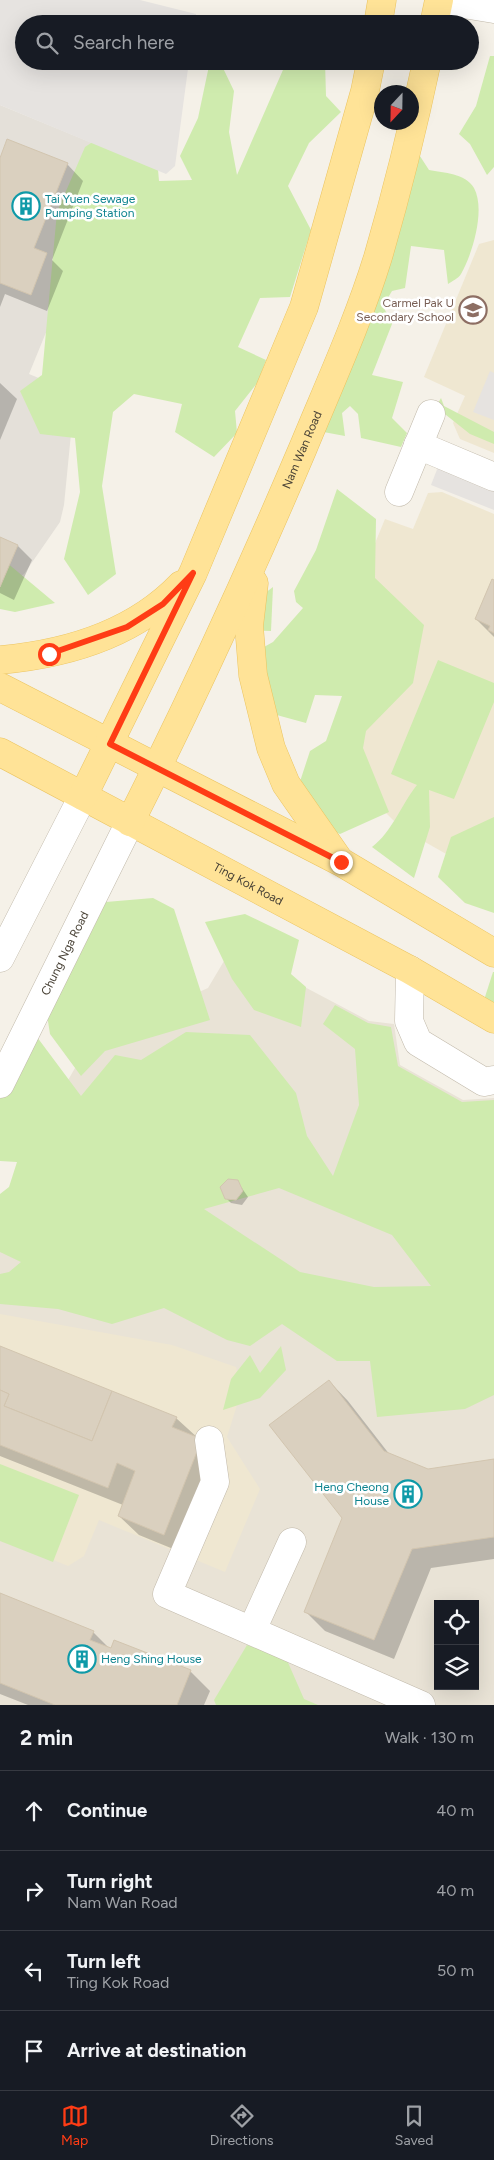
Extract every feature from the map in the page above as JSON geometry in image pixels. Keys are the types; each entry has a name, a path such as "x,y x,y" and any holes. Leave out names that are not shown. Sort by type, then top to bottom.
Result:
{"main road":[{"path":"380,15 382,0"},
{"path":"436,15 439,0"},
{"path":"83,796 193,573 304,307 366,91 370,70"},
{"name":"Nam Wan Road","path":"130,822 195,692 256,559 347,343 377,258 415,121 425,70"},
{"path":"256,559 249,626 253,675 268,736 286,784 341,862"},
{"path":"0,660 49,654 127,627 163,604 193,573"},
{"path":"0,687 341,862 494,953"},
{"name":"Ting Kok Road","path":"0,752 410,970 494,1019"}],"street":[{"path":"439,0 494,9"},
{"path":"400,492 431,414"},
{"path":"418,445 494,476"},
{"path":"0,958 83,796"},
{"name":"Chung Nga Road","path":"0,1084 130,822"},
{"path":"410,970 409,1021 418,1042 484,1082 494,1080"},
{"path":"209,1440 215,1482 167,1594 421,1705"},
{"path":"252,1630 292,1542"}],"shaded area":[{"path":"0,0 140,0 196,14 15,15 15,70 188,70 175,166 166,174 0,105"},
{"name":"Tai Yuen Sewage Pumping Station","path":"0,105 119,154 29,374 75,393 64,505 60,522 24,574 8,584 0,585"},
{"name":"Carmel Pak U Secondary School","path":"494,240 494,453 460,439 453,423 465,396 424,377 479,244"},
{"path":"490,371 494,373 494,420 473,412"},
{"path":"438,467 494,488 494,510 431,485"},
{"path":"442,492 494,514 494,881 402,829 367,794 344,757 359,582 385,519 413,529 428,493"},
{"path":"244,955 369,1021 394,1024 400,1065 463,1100 494,1098 494,1705 0,1705 0,1221 31,1145 91,1040 208,988 224,961"},
{"path":"0,1314 172,1345 236,1367 242,1389 227,1437 260,1489 225,1572 99,1520 84,1556 68,1566 0,1538"}],"green space":[{"path":"490,56 494,56 494,167 487,175 470,144 459,134 476,106"},
{"path":"208,70 224,70 234,91 229,132 237,175 283,70 325,70 326,96 341,112 309,143 288,186 311,230 290,297 260,298 238,347 266,360 258,382 235,411 237,433 214,457 175,432 182,404 134,394 113,412 102,486 116,574 88,595 64,559 80,492 75,438 40,434 20,391 42,375 57,212 85,147 115,127 153,112 159,181 192,180 180,156 198,118"},
{"path":"416,150 429,170 465,179 474,188 479,208 476,232 469,256 460,276 448,284 444,250 411,246 405,288 392,291 383,306 392,324 372,375 403,382 392,418 407,433 401,447 361,438 358,414 350,406 342,413 345,436 318,431"},
{"path":"441,398 444,406 494,432 494,444 470,434 436,407"},
{"path":"337,489 376,519 375,578 424,625 413,683 366,731 363,748 389,812 340,834 290,812 310,751 326,741 342,696 315,695 306,723 273,714 241,687 242,659 273,642 303,608 296,602 294,591 316,550"},
{"path":"0,557 55,603 15,612 0,609"},
{"path":"273,587 271,631 241,630 243,610"},
{"path":"438,660 494,683 494,702 454,799 429,790 430,827 414,878 372,847 391,826 417,785 391,774"},
{"path":"494,817 494,913 465,903 438,877 451,837"},
{"path":"153,898 174,909 210,1020 105,1051 81,1076 50,1034 45,1002 94,903"},
{"path":"245,914 299,940 291,974 306,987 301,1027 254,1010 232,979 205,922"},
{"path":"494,972 494,1012 484,1000"},
{"path":"335,1005 368,1023 391,1027 398,1066 462,1102 494,1100 494,1395 465,1409 377,1417 370,1361 337,1361 282,1324 250,1346 227,1340 164,1308 112,1324 58,1309 0,1304 0,1274 9,1272 21,1262 0,1252 0,1194 9,1187 17,1162 0,1161 0,1099 34,1033 81,1096 115,1055 141,1060 186,1032 250,1035 296,1093 307,1136 333,1176 359,1105 355,1049 323,1024","holes":["279,1188 392,1235 431,1286 374,1287 300,1272 204,1209"]},
{"path":"281,1346 286,1370 260,1398 223,1410 231,1379 250,1355 260,1373"},
{"path":"0,1464 79,1495 53,1562 0,1541"},
{"path":"247,1645 286,1658 304,1699 318,1705 216,1705 214,1700"}],"building":[{"name":"Tai Yuen Sewage Pumping Station","path":"7,139 68,163 34,248 47,253 31,295 0,283 0,158"},
{"path":"0,537 18,545 0,587"},
{"path":"492,579 494,580 494,633 488,630 490,626 475,619"},
{"path":"228,1179 238,1180 243,1191 236,1200 225,1199 220,1187"},
{"path":"0,1346 112,1391 92,1441 4,1406 9,1394 0,1390"},
{"name":"Heng Cheong House","path":"329,1380 384,1451 428,1469 494,1459 494,1537 412,1549 374,1640 304,1612 342,1518 269,1425"},
{"path":"0,1390 9,1394 4,1406 92,1441 112,1391 177,1417 172,1427 202,1439 164,1535 118,1516 135,1471 117,1463 108,1488 0,1445"},
{"name":"Heng Shing House","path":"0,1593 94,1631 90,1640 111,1648 114,1640 191,1670 177,1705 55,1705 0,1683"}],"place":[{"name":"Tai Yuen Sewage Pumping Station","path":"26,206"},
{"name":"Carmel Pak U Secondary School","path":"473,310"},
{"name":"Heng Cheong House","path":"408,1494"},
{"name":"Heng Shing House","path":"82,1659"}],"route":[{"path":"49,654 127,627 163,604 193,573 110,744 341,862"}]}
